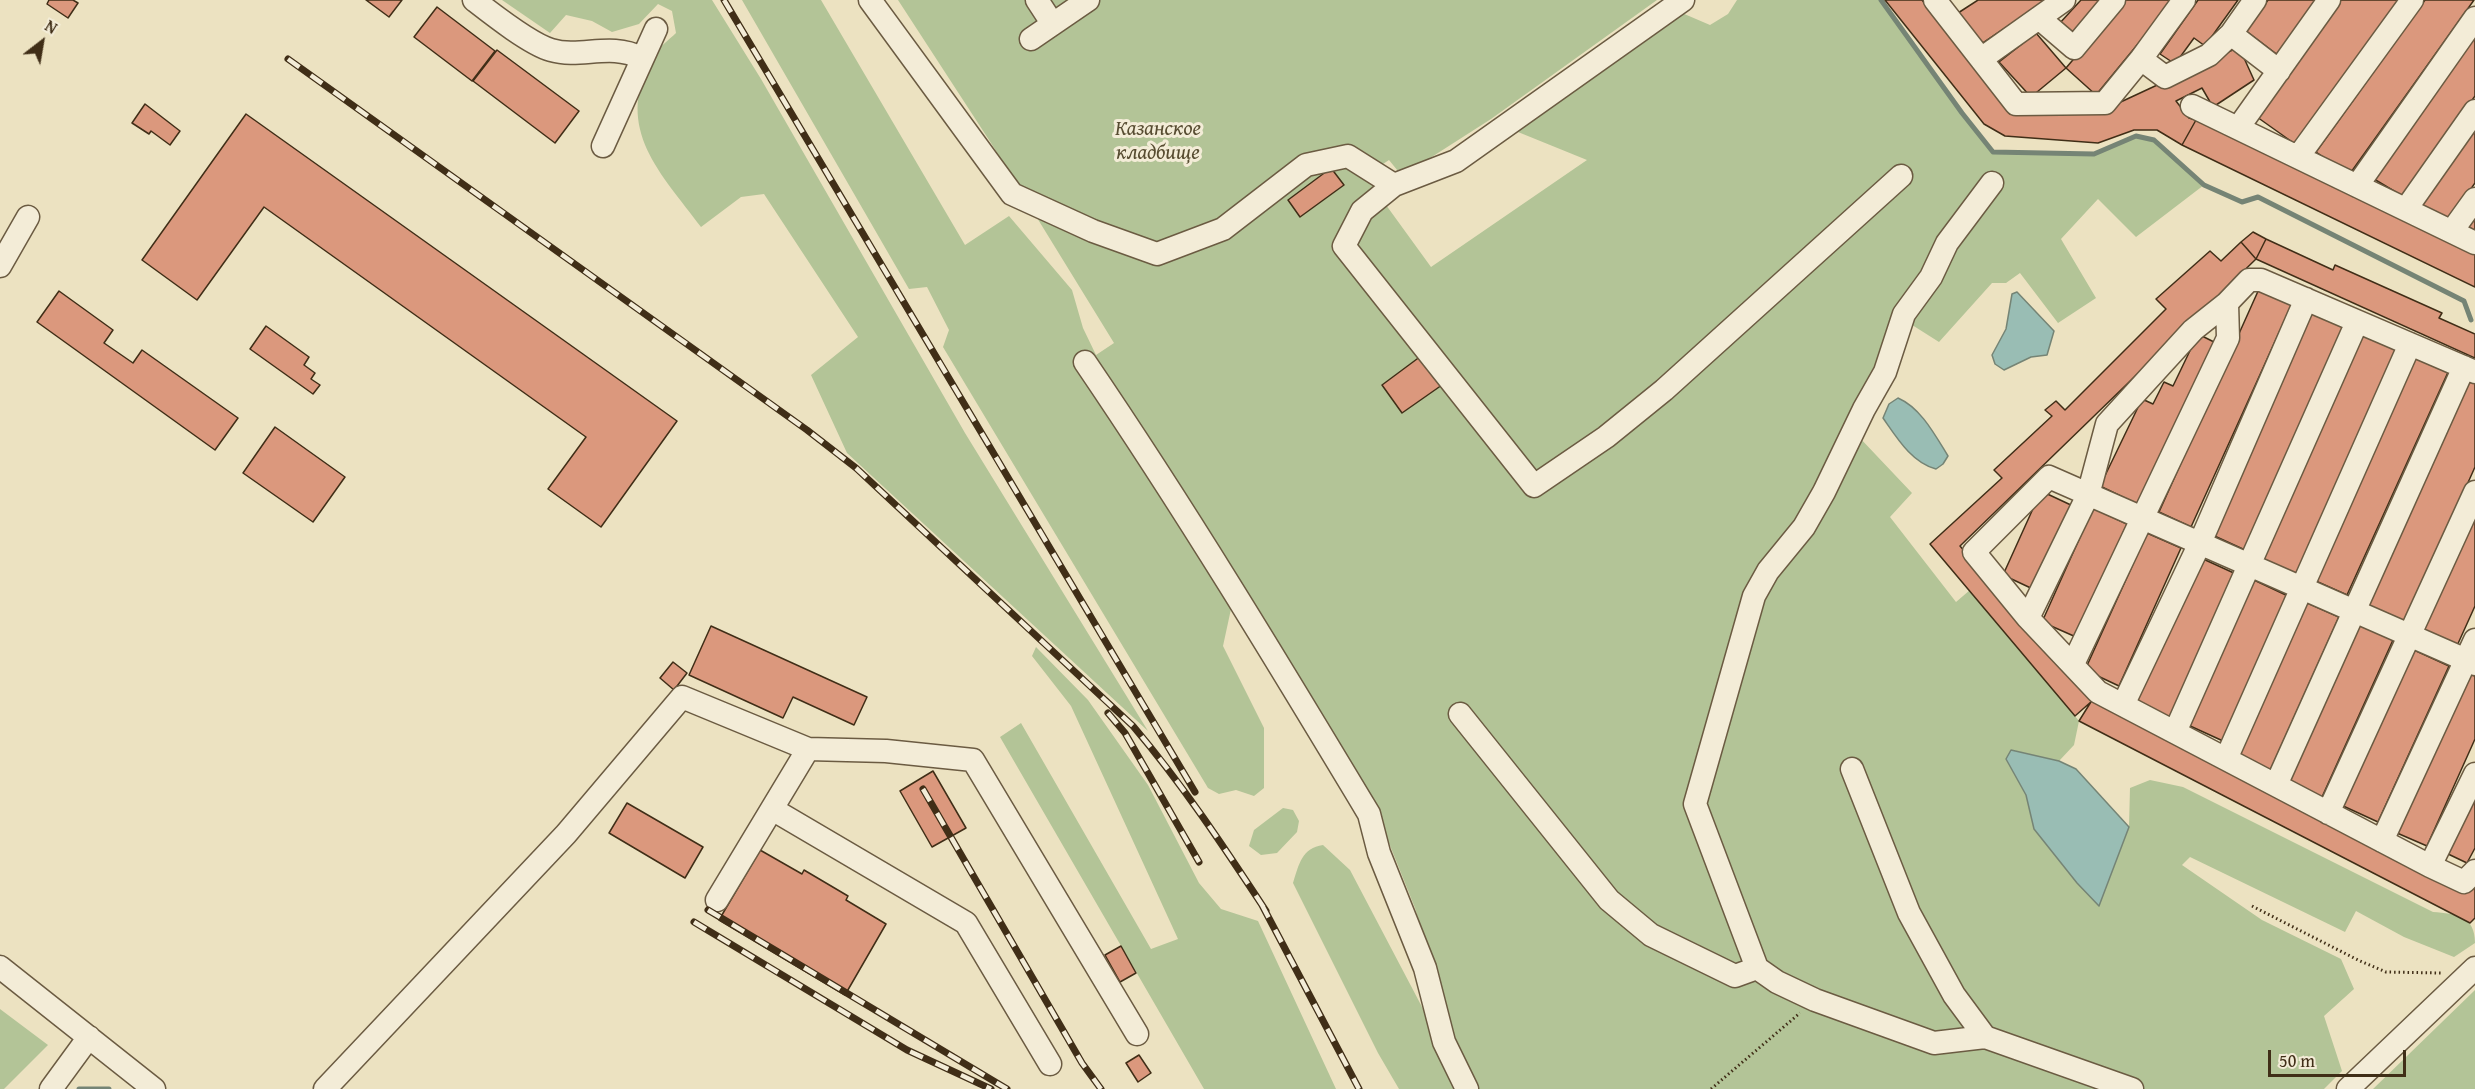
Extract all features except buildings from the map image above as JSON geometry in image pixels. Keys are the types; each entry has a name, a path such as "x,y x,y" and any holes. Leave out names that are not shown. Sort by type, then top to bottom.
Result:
{"street":[{"path":"474,0 507,24 550,50 570,53 608,49 634,54 641,58"},
{"path":"870,0 1012,194 1094,231 1156,254 1223,229 1306,165 1348,156 1394,185"},
{"path":"1037,0 1052,23"},
{"path":"1031,39 1088,0"},
{"path":"1683,0 1456,161 1394,185 1362,211 1344,246 1534,486 1606,437 1664,390 1901,176"},
{"path":"1981,59 2064,0"},
{"path":"2039,18 2074,48 2114,0"},
{"path":"1945,4 1981,59 2016,104 2105,103 2184,0"},
{"path":"2141,59 2165,77 2209,55 2231,34 2255,0"},
{"path":"2238,128 2329,0"},
{"path":"2298,157 2412,0"},
{"path":"2357,186 2475,18"},
{"path":"603,146 656,29"},
{"path":"2231,34 2279,71"},
{"path":"2192,106 2475,243"},
{"path":"2406,209 2475,111"},
{"path":"1992,183 1947,243 1930,277 1904,314 1884,372 1824,492 1804,527 1768,571 1754,596 1695,804 1757,968 1777,982 1815,1000 1934,1043 1985,1037 2132,1089"},
{"path":"2452,231 2475,199"},
{"path":"0,266 28,217"},
{"path":"2028,618 2088,495 2107,424 2193,330 2227,303 2249,280 2261,280 2470,370 2354,611 2276,785"},
{"path":"2123,705 2200,543 2306,299"},
{"path":"2073,664 2228,338 2227,303"},
{"path":"2175,732 2357,322"},
{"path":"2226,759 2410,344"},
{"path":"1085,362 1233,588 1369,814 1379,853 1425,968 1444,1042 1467,1089"},
{"path":"2382,841 2472,654 2410,635 2049,477 1974,552 2028,618 2098,692 2328,813 2430,866 2464,882 2475,872"},
{"path":"2328,813 2475,492"},
{"path":"325,1089 566,834 681,698 808,749 886,750 973,760 1137,1034"},
{"path":"1460,714 1609,900 1650,935 1700,960 1735,976 1757,968"},
{"path":"717,900 808,749"},
{"path":"1852,769 1910,913 1954,995 1985,1037"},
{"path":"2430,866 2475,774"},
{"path":"772,809 966,923 1050,1064"},
{"path":"0,967 154,1089"},
{"path":"2348,1089 2471,971"},
{"path":"51,1089 89,1037"}],"path":[{"path":"2252,906 2386,972 2471,971"},
{"path":"1711,1089 1815,1000"}],"green space":[{"path":"502,0 712,0 761,79 965,433 1148,731 847,453 811,375 858,337 764,194 741,197 701,227 658,169 647,149 640,129 638,108 641,84 653,55 676,33 672,11 658,4 639,24 612,32 592,21 566,15 550,33"},
{"name":"Казанское кладбище","path":"742,0 821,0 965,245 1009,216 1072,290 1083,328 1096,355 1114,343 991,143 898,0 1657,0 1491,119 1402,176 1389,160 1365,176 1431,267 1587,160 1518,132 1520,124 1682,13 1710,25 1728,14 1737,0 1881,0 1962,113 1993,152 2094,154 2136,136 2154,140 2204,185 2136,237 2098,199 2061,239 2096,298 2058,323 2020,273 2006,283 1992,283 1939,342 1909,323 1858,436 1912,493 1890,517 1956,602 1970,590 2079,721 2074,745 2059,761 2012,750 2006,759 2026,795 2034,829 2077,883 2099,905 2129,827 2130,788 2150,780 2183,787 2433,912 2463,918 2472,927 2475,943 2454,957 2404,937 2356,911 2345,932 2190,857 2182,865 2262,920 2341,959 2354,989 2324,1016 2342,1071 2324,1089 1479,1089 1454,1040 1415,908 1377,813 1227,580 1231,609 1223,646 1264,728 1264,788 1254,796 1236,790 1219,794 1208,788 943,347 949,330 927,287 909,289"},
{"path":"1036,647 1088,700 1148,785 1199,883 1221,909 1258,921 1336,1089 1204,1089 1000,737 1021,723 1151,949 1178,939 1071,706 1032,656"},
{"path":"1283,808 1293,810 1299,821 1297,832 1277,853 1261,855 1249,846 1254,830"},
{"path":"1323,845 1350,870 1462,1089 1399,1089 1378,1053 1293,883 1302,858 1310,850"},
{"path":"2475,990 2475,1089 2373,1089"},
{"path":"0,1009 48,1045 4,1089 0,1089"}],"water":[{"path":"2017,292 2054,331 2047,355 2031,357 2004,370 1995,364 1992,355 2006,329 2012,294"},
{"path":"1898,398 1914,408 1933,431 1948,456 1936,469 1912,456 1883,418 1889,404"},
{"path":"2011,750 2059,761 2076,769 2129,827 2099,906 2077,883 2034,829 2026,795 2006,759"}],"waterway":[{"path":"1881,0 1962,113 1993,152 2094,154 2136,136 2154,140 2204,185 2242,202 2258,197 2464,301 2471,320"},
{"path":"79,1089 109,1089"}],"railway":[{"path":"724,0 1195,792"},
{"path":"288,59 807,430 856,468 1133,726 1186,794 1266,911"},
{"path":"1108,713 1125,733 1199,862"},
{"path":"923,789 1082,1063 1101,1089"},
{"path":"1262,905 1359,1089"},
{"path":"708,910 1007,1089"},
{"path":"694,922 907,1050 991,1089"}]}
